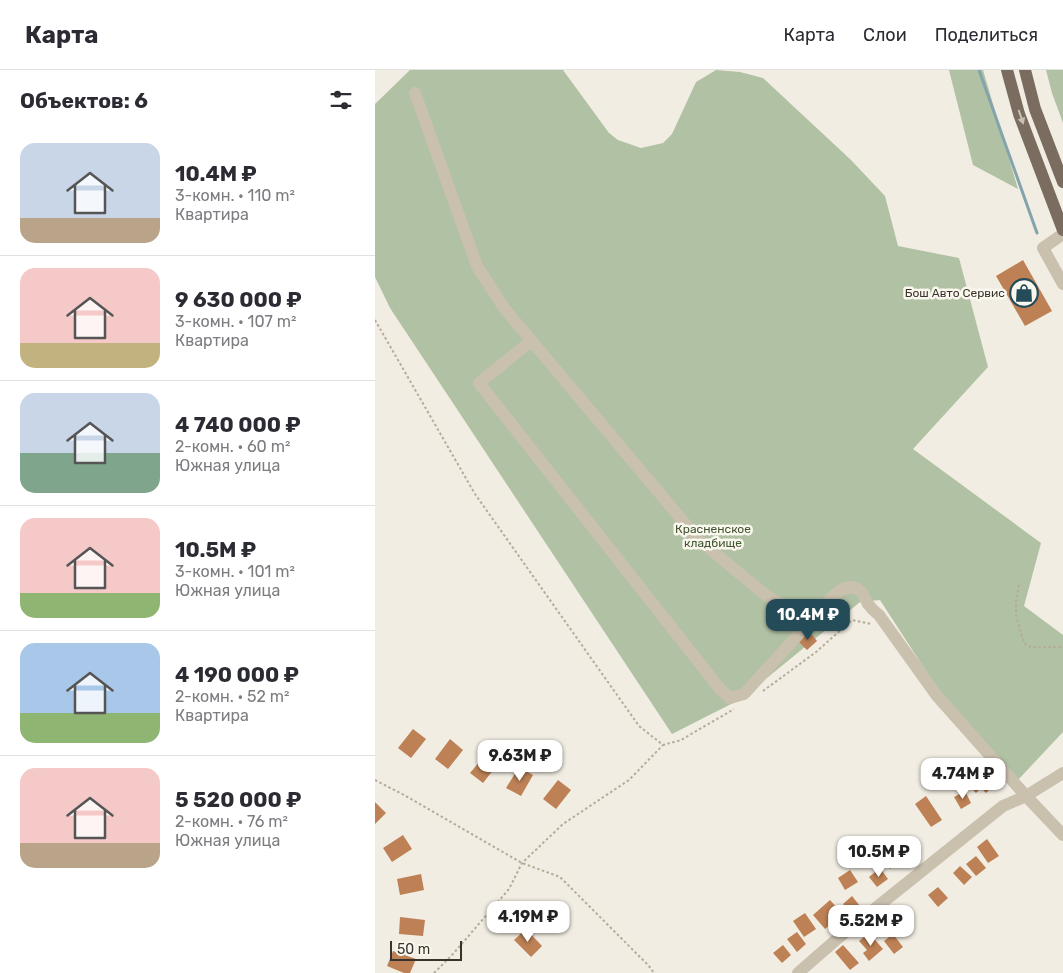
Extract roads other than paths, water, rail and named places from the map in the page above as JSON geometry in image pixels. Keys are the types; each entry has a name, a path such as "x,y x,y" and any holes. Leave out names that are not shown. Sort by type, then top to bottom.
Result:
{"main road":[{"path":"1007,70 1019,114 1063,230"},
{"path":"1025,70 1035,109 1063,182"}],"street":[{"path":"415,93 477,266 504,308 698,539 763,593 810,622"},
{"path":"1063,234 1043,248 1063,284"},
{"path":"531,341 479,383 719,689 730,698 744,694 837,591 852,588 861,592 937,696 1063,835"},
{"path":"798,973 837,938 1003,806 1026,796 1063,773"}],"waterway":[{"path":"979,70 1037,233"}],"place":[{"name":"Бош Авто Сервис","path":"1024,293"}],"park label":[{"name":"Красненское кладбище","path":"713,536"}]}
